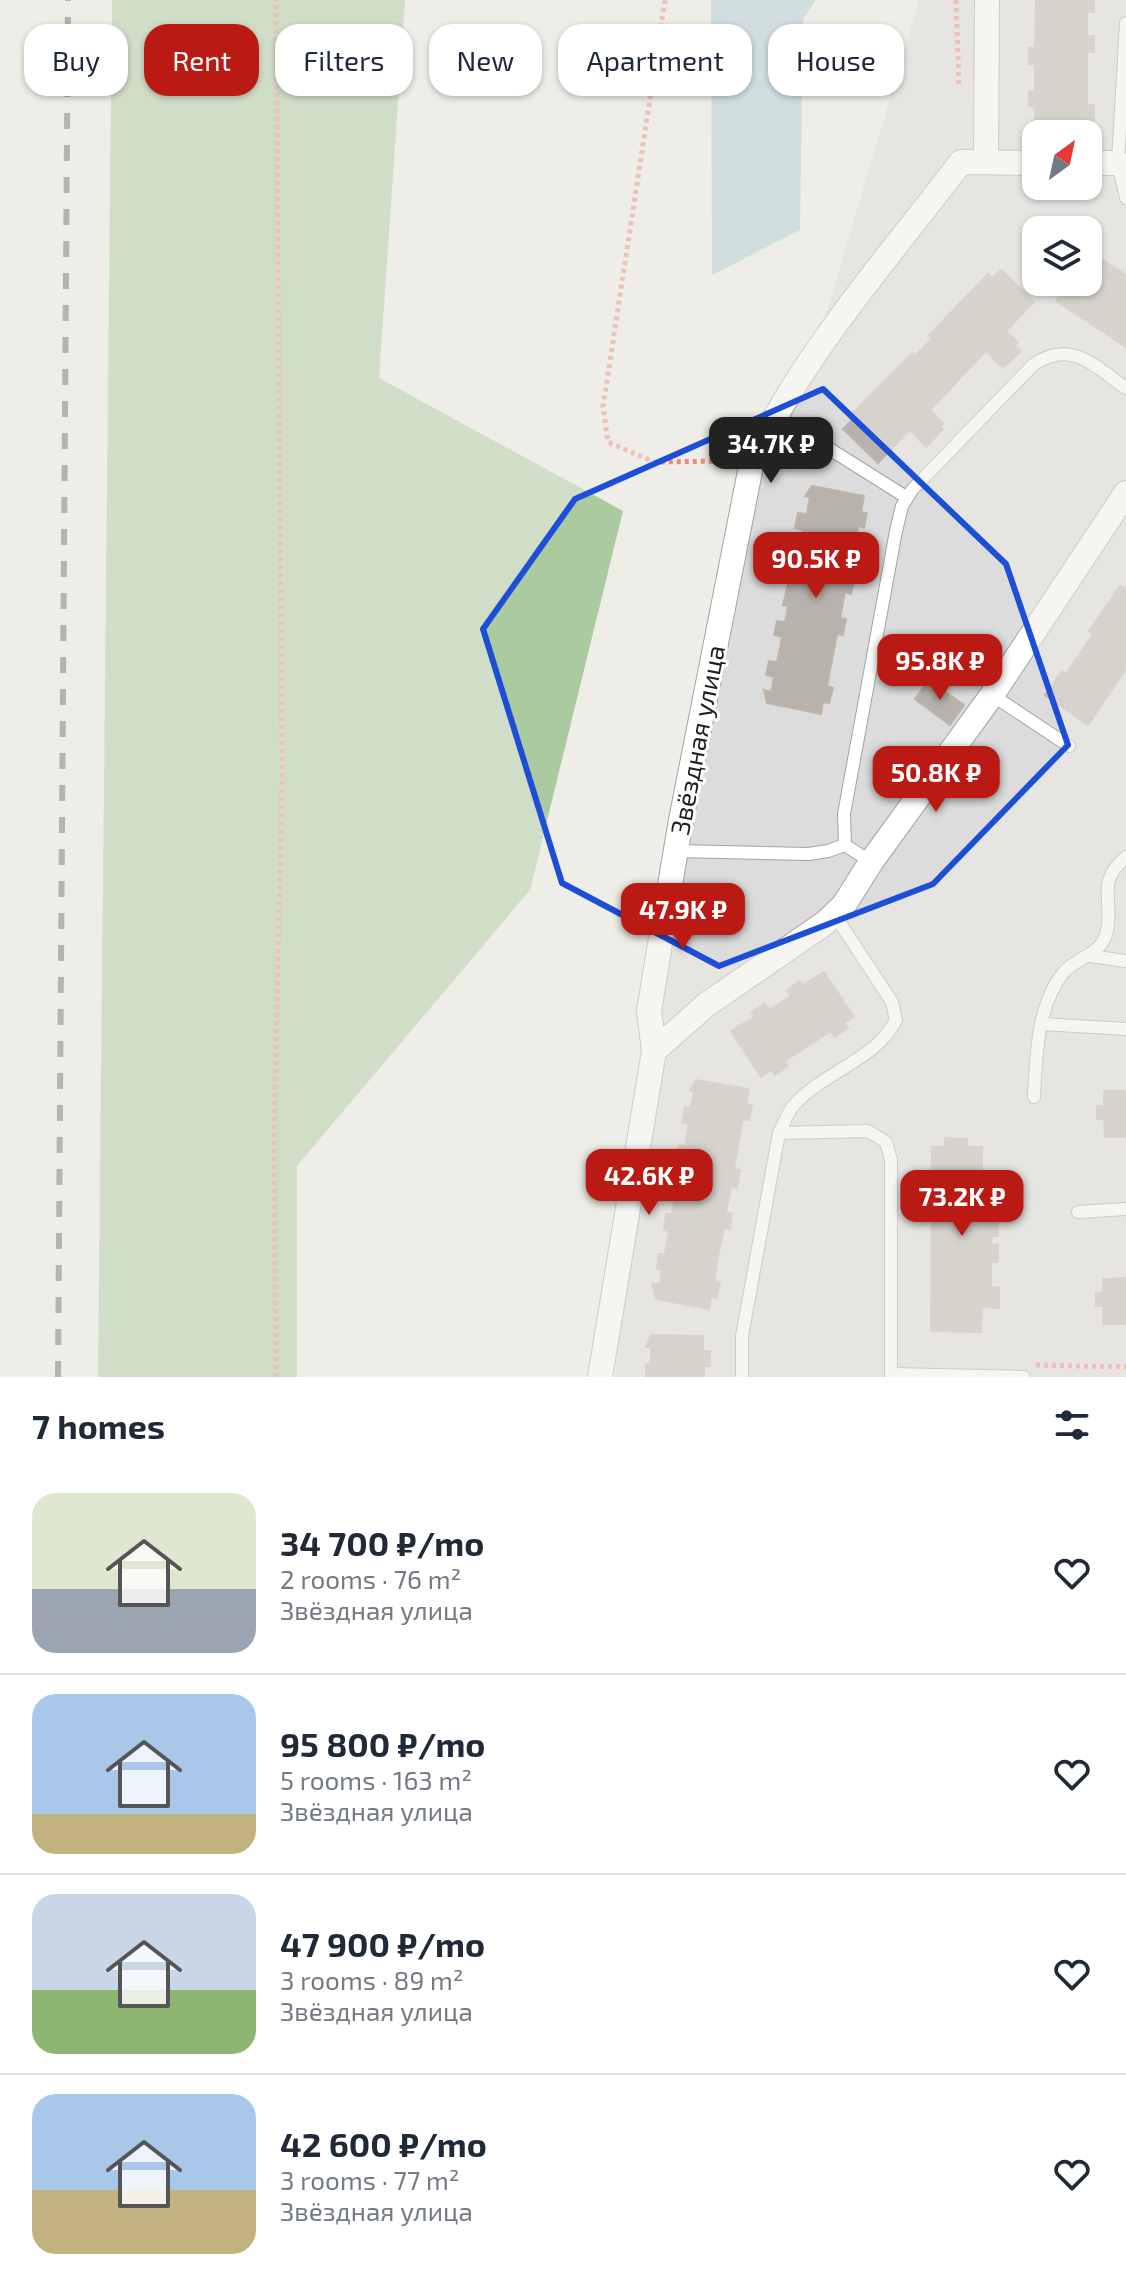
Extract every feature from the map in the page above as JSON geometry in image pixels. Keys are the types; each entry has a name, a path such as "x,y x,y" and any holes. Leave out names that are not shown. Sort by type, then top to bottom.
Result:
{"street":[{"path":"987,0 986,162 1022,163"},
{"name":"Звёздная улица","path":"600,1377 654,1051 649,1011 752,461 774,414 814,355 961,162 986,162"},
{"path":"1102,163 1118,163"},
{"path":"654,1051 706,1005 844,905 871,862 992,695 1126,493"}],"lane":[{"path":"1126,23 1118,163 1126,198"},
{"path":"845,845 844,814 896,531 906,497 1044,357 1057,352 1081,357 1126,388"},
{"path":"774,414 906,497"},
{"path":"992,695 1069,746"},
{"path":"677,851 809,854 845,845"},
{"path":"845,845 871,862"},
{"path":"1034,1097 1042,1024 1052,990 1064,972 1090,956 1102,942 1108,930 1106,893 1114,867 1126,857"},
{"path":"742,1377 742,1336 779,1133 792,1108 803,1096 882,1041 896,1020 892,1002 834,914"},
{"path":"1090,956 1126,961"},
{"path":"1042,1024 1126,1029"},
{"path":"779,1133 868,1131 886,1142 891,1160 891,1376 1024,1377"},
{"path":"1078,1212 1126,1209"}],"path":[{"path":"276,0 282,777 274,1137 276,1377"},
{"path":"665,0 603,407 608,442 654,462 752,461"},
{"path":"956,0 959,88"},
{"path":"1024,1377 1033,1365 1126,1367"}],"highlighted area":[{"path":"823,389 1006,564 1068,745 933,884 719,966 562,883 483,629 575,499"}],"shaded area":[{"path":"919,0 1126,0 1126,1377 615,1377 646,1089 752,461 814,355 891,96 904,96 904,51"}],"green space":[{"path":"112,0 405,0 403,24 275,24 275,96 398,96 379,378 623,511 530,890 297,1166 297,1377 98,1377 111,96 128,96 128,24 112,24"}],"water":[{"path":"711,0 816,0 803,24 768,24 768,96 802,96 800,230 712,275 711,96 752,96 752,24 711,24"}],"building":[{"path":"1036,0 1094,0 1094,12 1087,12 1087,36 1094,36 1094,52 1087,52 1087,105 1094,105 1094,120 1035,120 1035,107 1029,106 1029,91 1035,91 1035,64 1029,64 1029,48 1035,48"},
{"path":"1102,259 1126,275 1126,347 1056,301 1059,296 1102,296"},
{"path":"1001,270 1022,290 1022,296 1028,296 1034,302 1006,331 1021,351 1003,368 986,351 930,410 943,423 940,426 943,429 926,447 910,430 878,463 843,429 852,420 849,417 912,353 915,356 932,339 929,335 988,274 992,278"},
{"path":"812,486 864,496 861,512 867,513 864,527 858,526 849,575 855,576 851,594 845,592 840,618 846,619 843,635 837,634 827,686 833,688 829,703 823,702 821,714 767,703 764,690 771,692 774,677 766,675 769,661 777,662 782,637 774,635 777,621 785,622 788,606 783,605 788,584 792,585 796,569 788,567 791,551 799,552 803,530 795,528 798,513 807,514 810,497 805,496"},
{"path":"1120,586 1126,586 1126,669 1088,725 1045,695 1062,671 1066,674 1093,634 1089,631"},
{"path":"929,680 964,705 950,725 915,699"},
{"path":"824,972 854,1017 844,1023 848,1028 834,1037 831,1031 785,1061 788,1066 775,1075 771,1070 761,1077 731,1031 754,1017 751,1013 765,1003 769,1010 791,996 787,990 800,981 802,985"},
{"path":"696,1080 749,1089 746,1104 752,1105 749,1120 743,1119 734,1169 740,1170 737,1188 731,1187 726,1212 732,1214 730,1229 724,1228 714,1281 720,1282 717,1298 711,1296 709,1309 656,1299 652,1283 660,1284 662,1270 657,1269 659,1254 665,1254 669,1231 664,1230 666,1214 672,1214 682,1162 675,1161 679,1145 685,1146 689,1123 682,1123 685,1107 691,1108 694,1091 690,1090"},
{"path":"1104,1091 1126,1091 1126,1137 1105,1137 1104,1119 1097,1119 1097,1106 1104,1106"},
{"path":"945,1138 967,1139 967,1147 982,1147 982,1172 998,1172 998,1187 992,1187 992,1215 998,1215 998,1236 992,1236 991,1245 998,1244 998,1262 991,1262 991,1287 999,1288 999,1308 982,1307 981,1332 931,1331 932,1147 945,1147"},
{"path":"1126,1278 1126,1324 1103,1324 1103,1306 1096,1306 1096,1293 1103,1293 1103,1279"},
{"path":"651,1335 703,1336 703,1351 710,1351 710,1366 704,1366 704,1377 646,1377 646,1364 651,1364 651,1347 646,1347"}],"railway":[{"path":"58,1377 68,0"}]}
